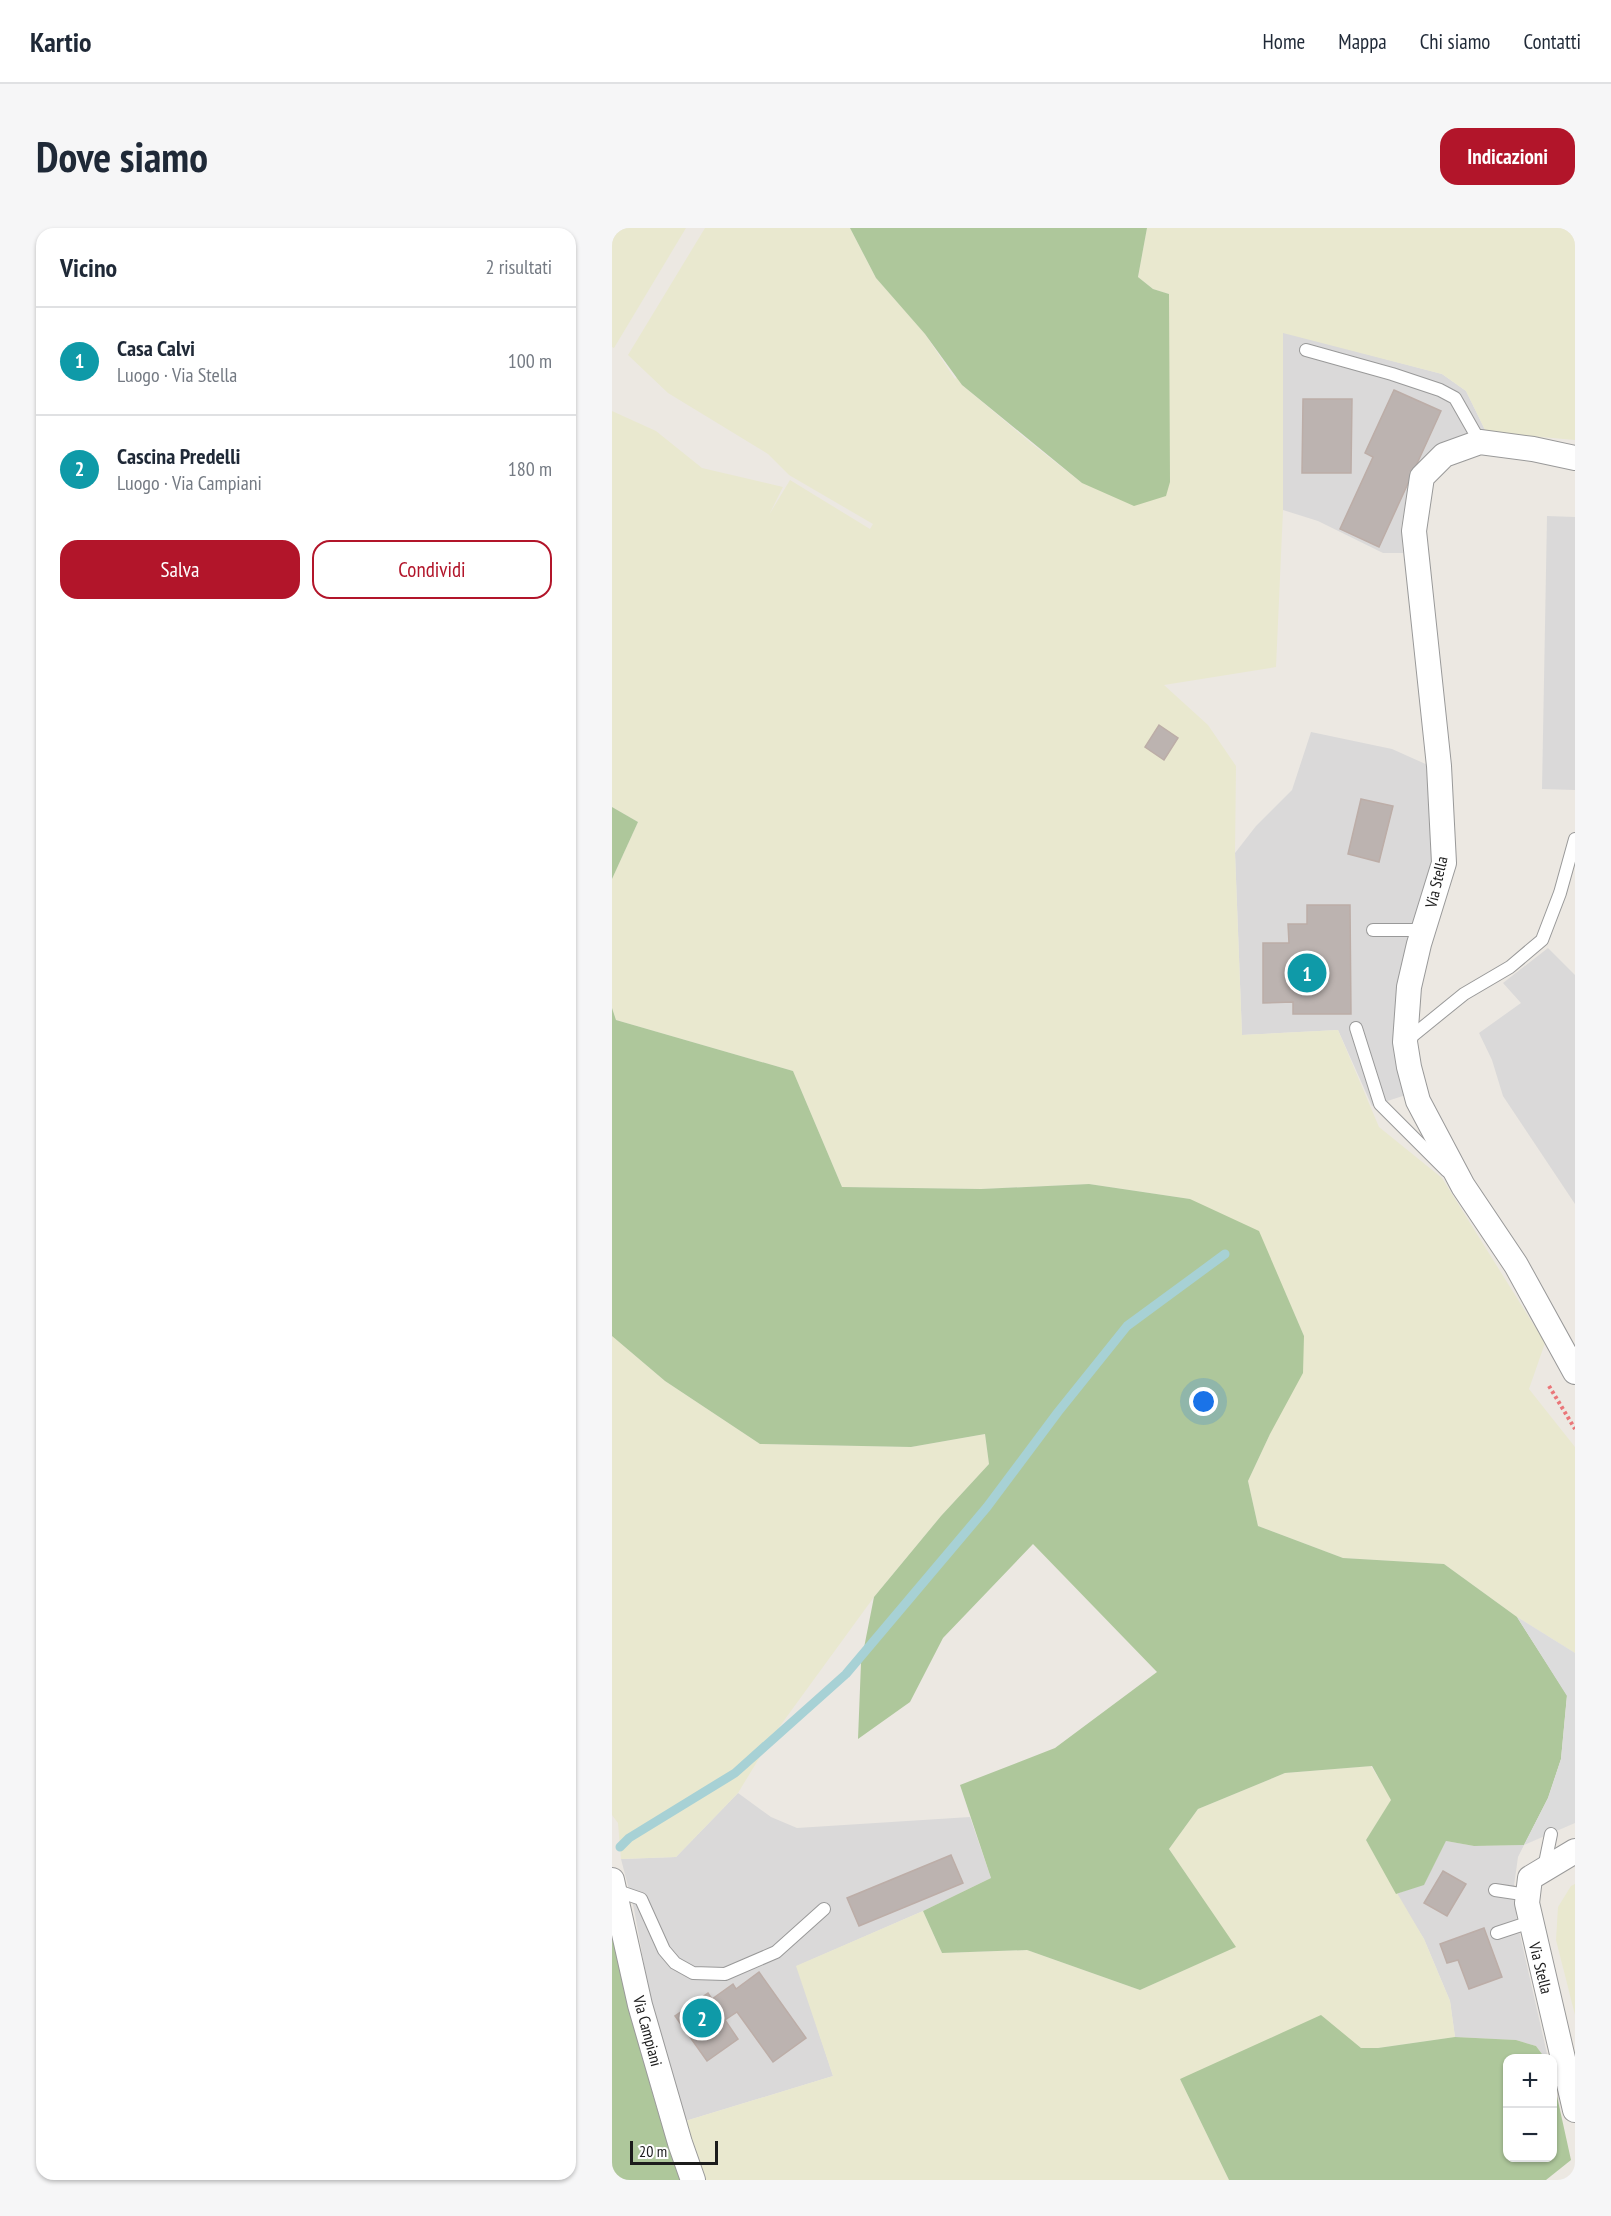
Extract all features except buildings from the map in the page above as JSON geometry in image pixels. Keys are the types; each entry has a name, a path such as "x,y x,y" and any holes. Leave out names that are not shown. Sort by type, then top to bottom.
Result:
{"street":[{"name":"Via Stella","path":"1571,1358 1516,1265 1463,1186 1418,1101 1409,1067 1406,1042 1409,987 1444,862 1439,766 1414,531 1422,477 1444,455 1480,442 1533,449 1575,458"},
{"path":"1528,1895 1530,1878 1575,1851"},
{"name":"Via Campiani","path":"614,1885 640,2006 693,2180"},
{"name":"Via Stella","path":"1528,1895 1530,1922 1575,2110"}],"lane":[{"path":"1306,350 1440,390 1455,398 1480,442"},
{"path":"1406,1042 1464,994 1510,967 1542,940 1560,893 1575,839"},
{"path":"1373,930 1424,930"},
{"path":"1356,1028 1380,1104 1463,1186"},
{"path":"1543,1870 1551,1834"},
{"path":"614,1885 641,1899 664,1950 675,1964 693,1973 725,1974 776,1952 824,1909"},
{"path":"1495,1890 1528,1895"},
{"path":"1497,1933 1530,1922"}],"shaded area":[{"path":"1283,332 1442,374 1466,391 1486,432 1411,472 1401,528 1403,553 1383,553 1318,521 1283,510"},
{"path":"1547,516 1575,517 1575,790 1542,789"},
{"path":"1311,732 1392,749 1430,766 1433,859 1409,1094 1372,1106 1338,1030 1242,1035 1235,853 1256,826 1292,790"},
{"path":"1548,948 1575,975 1575,1204 1503,1096 1492,1060 1479,1033 1521,1003 1503,983"},
{"path":"1517,1617 1575,1653 1575,1823 1524,1845 1548,1798 1561,1759 1567,1696"},
{"path":"738,1793 771,1817 797,1828 970,1817 991,1878 923,1911 797,1966 833,2076 682,2122 657,2037 634,1909 621,1859 676,1857"},
{"path":"1446,1841 1474,1846 1524,1845 1518,1857 1513,1893 1518,1926 1547,2054 1542,2054 1536,2046 1516,2040 1455,2037 1450,2001 1424,1939 1396,1894 1424,1884"}],"green space":[{"path":"612,228 686,228 614,348 612,347"},
{"path":"705,228 850,228 876,278 925,334 955,379 957,377 962,385 1082,483 1168,368 1169,294 1153,289 1138,277 1147,228 1575,228 1575,440 1486,432 1466,391 1442,374 1283,333 1283,510 1276,667 1164,685 1208,725 1236,766 1235,853 1242,1035 1338,1030 1379,1127 1442,1178 1545,1343 1529,1389 1575,1447 1575,1653 1517,1617 1444,1564 1343,1558 1258,1526 1248,1481 1270,1434 1304,1336 1284,1290 1190,1199 1089,1184 981,1189 842,1187 793,1071 616,1020 612,1008 612,879 638,822 612,807 612,411 656,431 702,468 783,487 769,515 790,480 870,529 873,524 789,475 768,454 668,393 628,355"},
{"path":"850,228 1147,228 1138,277 1153,289 1169,294 1170,482 1166,496 1134,506 1082,483 962,385 925,334 876,278"},
{"path":"612,807 638,822 612,879"},
{"path":"612,1008 616,1020 793,1071 842,1187 981,1189 1089,1184 1190,1199 1259,1231 1304,1336 1303,1373 1248,1481 1258,1526 1343,1558 1444,1564 1517,1617 1567,1695 1561,1759 1548,1798 1524,1845 1474,1846 1446,1841 1424,1885 1396,1894 1366,1840 1391,1800 1372,1766 1285,1773 1198,1809 1169,1849 1236,1947 1140,1990 1027,1950 942,1953 923,1911 991,1878 960,1785 1055,1748 1157,1672 1033,1544 943,1638 910,1702 858,1739 861,1663 874,1597 941,1516 989,1464 985,1434 911,1447 760,1444 665,1381 612,1336"},
{"path":"612,1336 665,1381 760,1444 911,1447 985,1434 989,1464 941,1516 874,1597 772,1737 738,1793 676,1857 621,1859 618,1823 612,1815"},
{"path":"1371,1766 1392,1800 1366,1840 1424,1939 1450,2001 1455,2037 1378,2048 1361,2048 1352,2042 1180,2079 1229,2180 704,2180 682,2122 833,2076 796,1966 923,1911 942,1953 1027,1950 1140,1990 1235,1947 1169,1849 1198,1809 1285,1773"},
{"path":"1575,1884 1575,2015 1556,1940 1558,1907 1571,1886"},
{"path":"612,1936 651,2089 680,2180 612,2180"},
{"path":"1321,2015 1361,2048 1378,2048 1455,2037 1516,2040 1536,2046 1542,2054 1503,2054 1503,2162 1557,2162 1557,2096 1571,2160 1546,2180 1229,2180 1180,2079"}],"waterway":[{"path":"620,1847 629,1838 735,1773 846,1674 987,1507 1058,1412 1127,1326 1225,1254"}],"place":[{"name":"Casa Calvi","path":"1307,973"},
{"name":"Cascina Predelli","path":"702,2018"}]}
